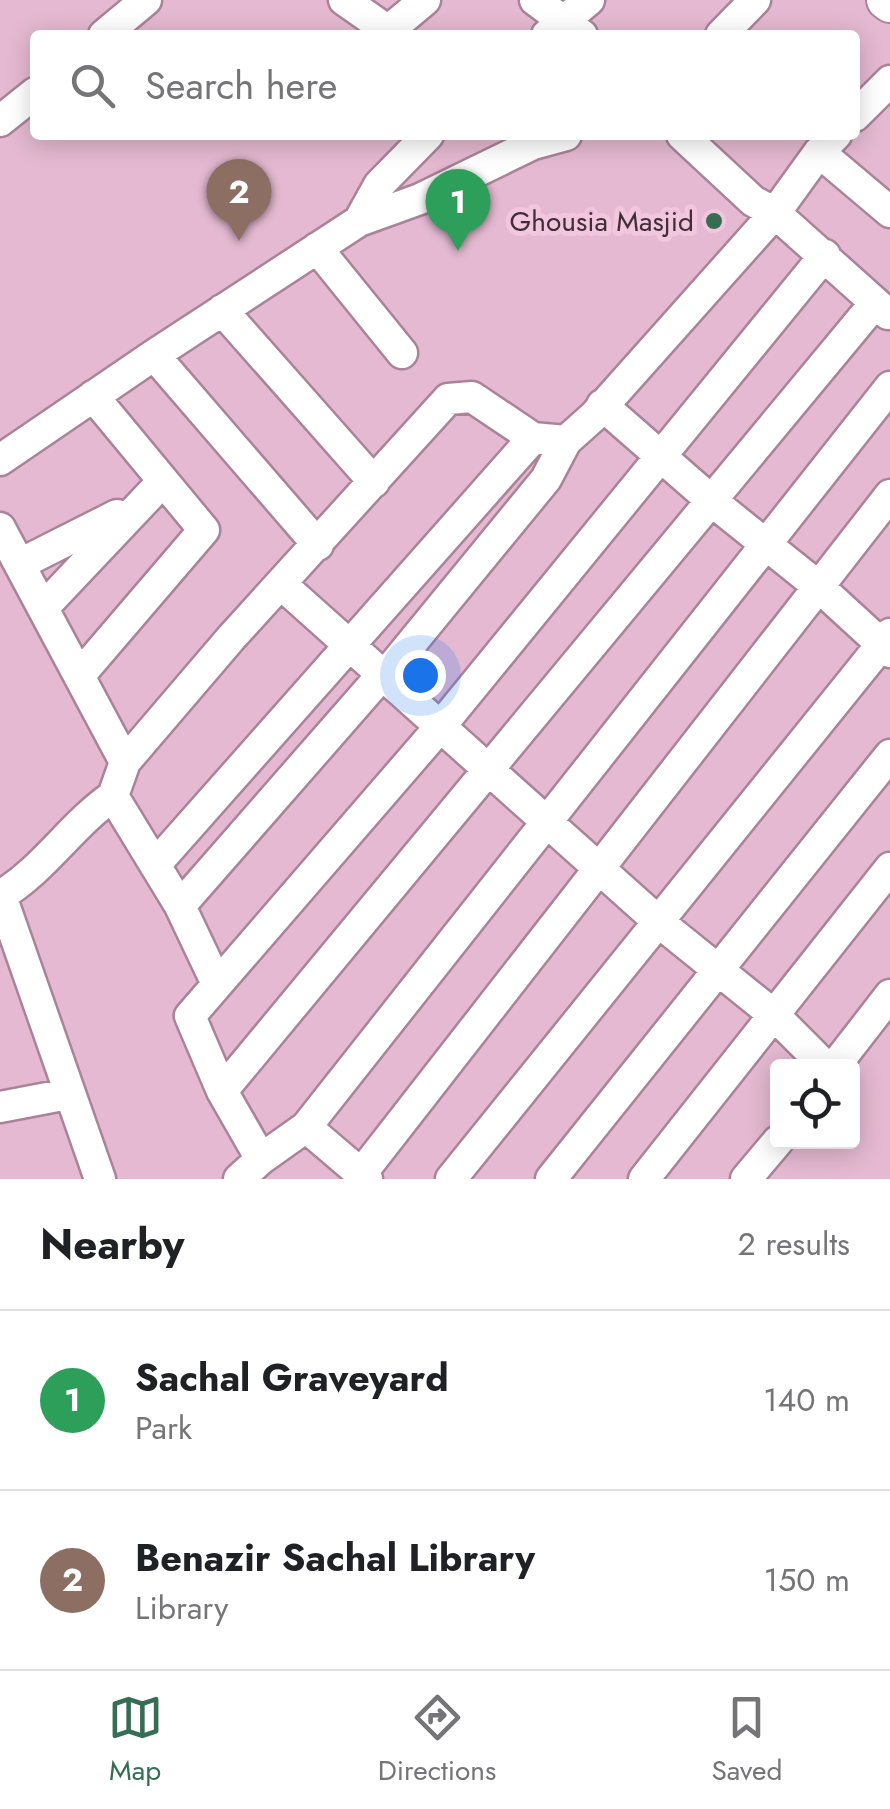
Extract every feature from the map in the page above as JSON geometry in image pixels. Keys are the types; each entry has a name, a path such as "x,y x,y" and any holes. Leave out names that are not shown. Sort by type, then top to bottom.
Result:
{"street":[{"path":"110,30 146,0"},
{"path":"344,0 387,30"},
{"path":"394,30 425,0"},
{"path":"535,0 564,30"},
{"path":"566,30 589,0"},
{"path":"726,30 755,0"},
{"path":"860,111 890,80"},
{"path":"359,221 379,185 423,140"},
{"path":"0,460 359,221 420,199 548,140"},
{"path":"222,1092 713,502 883,309 825,255 753,201 687,140"},
{"path":"180,906 382,677 546,479 566,441 774,213 827,144 890,212"},
{"path":"318,248 402,352"},
{"path":"825,255 439,728 190,1016 250,1169 306,1127 890,387"},
{"path":"222,310 374,482"},
{"path":"154,354 318,545"},
{"path":"79,676 204,530 93,396"},
{"path":"100,1179 0,895 24,880 91,812 114,796 124,762 448,398 472,396 534,438 566,441"},
{"path":"451,1179 887,643 713,502 602,405"},
{"path":"155,865 534,438"},
{"path":"43,608 163,481"},
{"path":"306,1127 364,1176 890,495"},
{"path":"20,564 117,515 128,518"},
{"path":"0,528 124,762"},
{"path":"281,584 544,822 774,1015 818,1059"},
{"path":"551,1179 890,754"},
{"path":"114,796 180,906 217,984"},
{"path":"644,1179 890,868"},
{"path":"841,1059 890,995"},
{"path":"0,1107 68,1094"},
{"path":"746,1179 771,1149"}],"place":[{"name":"Ghousia Masjid","path":"714,221"},
{"name":"Benazir Sachal Library","path":"239,241"},
{"name":"Sachal Graveyard","path":"458,251"}]}
